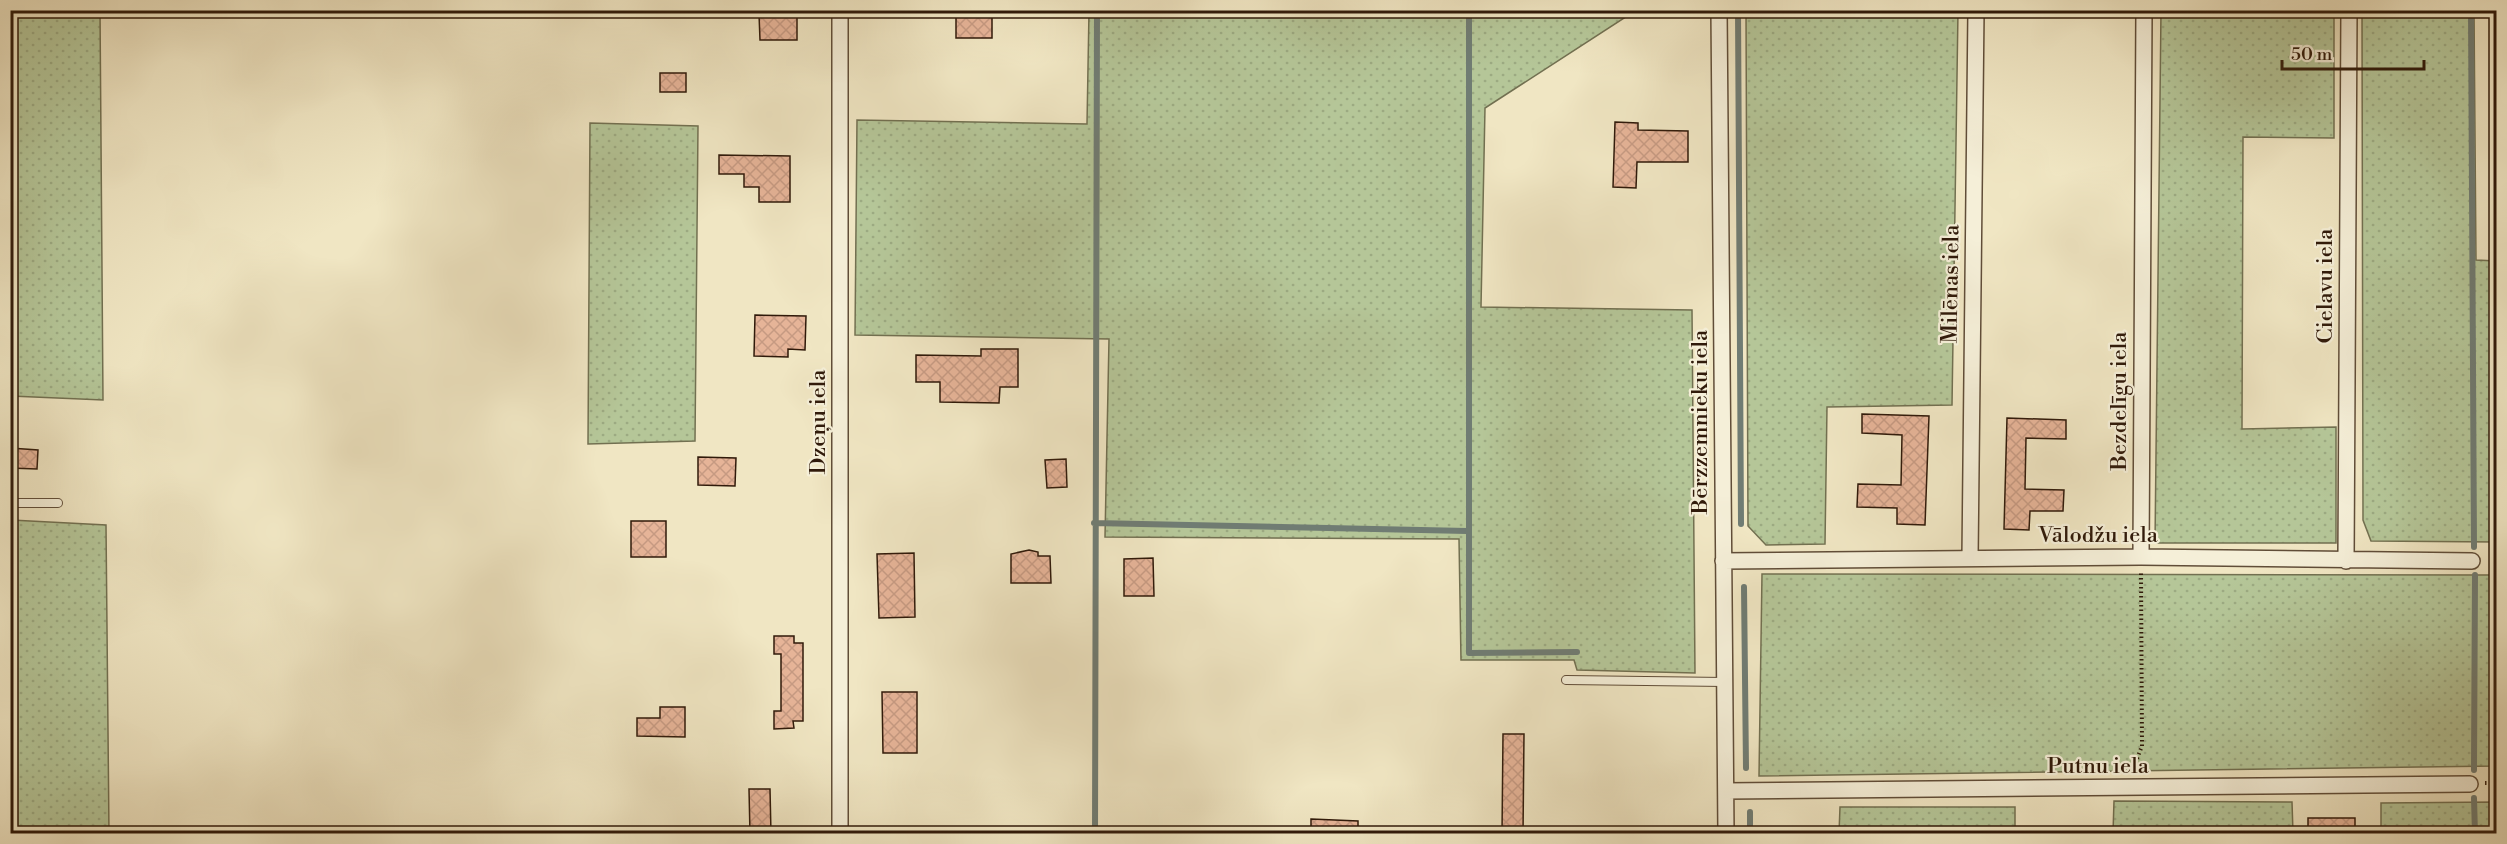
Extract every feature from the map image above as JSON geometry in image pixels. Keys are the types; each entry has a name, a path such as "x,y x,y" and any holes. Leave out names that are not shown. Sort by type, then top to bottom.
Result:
{"street":[{"name":"Dzeņu iela","path":"840,10 840,834"},
{"name":"Bērzzemnieku iela","path":"1719,10 1726,834"},
{"name":"Milēnas iela","path":"1970,558 1976,10"},
{"name":"Bezdelīgu iela","path":"2141,557 2144,10"},
{"name":"Cielavu iela","path":"2346,561 2349,10"},
{"name":"Vālodžu iela","path":"1723,561 2141,557 2472,561"},
{"name":"Putnu iela","path":"1726,791 2470,784"}],"lane":[{"path":"10,503 58,504"},
{"path":"1566,680 1725,682"}],"path":[{"path":"2126,789 2142,746 2141,557"}],"green space":[{"path":"11,10 100,11 103,400 11,396"},
{"path":"1089,11 1635,11 1485,108 1481,307 1692,310 1695,673 1577,670 1574,660 1461,660 1459,539 1105,537 1109,339 855,335 857,120 1087,124"},
{"path":"1746,11 1958,11 1952,405 1827,407 1825,544 1766,545 1748,526"},
{"path":"2161,11 2334,11 2334,138 2243,137 2242,429 2336,427 2336,543 2155,543"},
{"path":"2362,11 2474,11 2476,260 2496,261 2496,542 2371,541 2363,520"},
{"path":"590,123 698,126 695,441 588,444"},
{"path":"11,520 106,525 109,833 11,833"},
{"path":"1762,574 2496,575 2496,766 1759,776"},
{"path":"2114,801 2292,802 2293,833 2113,833"},
{"path":"2496,802 2496,833 2381,833 2381,803"},
{"path":"1840,807 2015,807 2015,833 1839,833"}],"building":[{"path":"759,14 797,14 797,40 760,40"},
{"path":"956,17 992,17 992,38 956,38"},
{"path":"660,73 686,73 686,92 660,92"},
{"path":"1615,122 1638,123 1638,130 1688,131 1688,162 1637,162 1636,188 1613,187"},
{"path":"719,155 790,156 790,202 759,202 759,187 744,187 744,174 719,174"},
{"path":"755,315 806,316 805,350 788,349 788,357 754,356"},
{"path":"981,349 1018,349 1018,387 1000,387 999,403 940,402 940,382 916,382 916,355 981,356"},
{"path":"1862,414 1929,416 1925,525 1897,524 1897,508 1857,507 1858,484 1901,485 1902,435 1862,433"},
{"path":"2007,418 2066,420 2066,439 2026,438 2025,489 2064,490 2063,511 2030,511 2029,530 2004,529"},
{"path":"10,448 38,450 37,469 10,468"},
{"path":"698,457 736,458 735,486 698,485"},
{"path":"1066,459 1067,487 1047,488 1045,460"},
{"path":"631,521 666,521 666,557 631,557"},
{"path":"1029,550 1038,552 1038,556 1050,556 1051,583 1011,583 1011,554"},
{"path":"914,553 915,617 879,618 877,554"},
{"path":"1153,558 1154,596 1124,596 1124,559"},
{"path":"774,636 794,636 794,643 803,643 803,721 793,721 794,728 774,729 774,711 781,711 781,654 774,654"},
{"path":"882,692 917,692 917,753 883,753"},
{"path":"660,707 685,707 685,737 637,736 637,718 660,718"},
{"path":"1503,734 1524,734 1523,834 1502,834"},
{"path":"749,789 770,789 771,834 750,834"},
{"path":"2308,818 2355,818 2355,834 2308,834"},
{"path":"1311,819 1358,821 1358,834 1311,834"}],"waterway":[{"path":"1095,834 1097,10"},
{"path":"1469,10 1469,653 1577,652"},
{"path":"1738,10 1741,524"},
{"path":"2471,10 2474,547"},
{"path":"1094,523 1467,531"},
{"path":"2474,770 2475,575"},
{"path":"1744,587 1746,768"},
{"path":"2474,798 2475,834"},
{"path":"1750,812 1750,834"}]}
